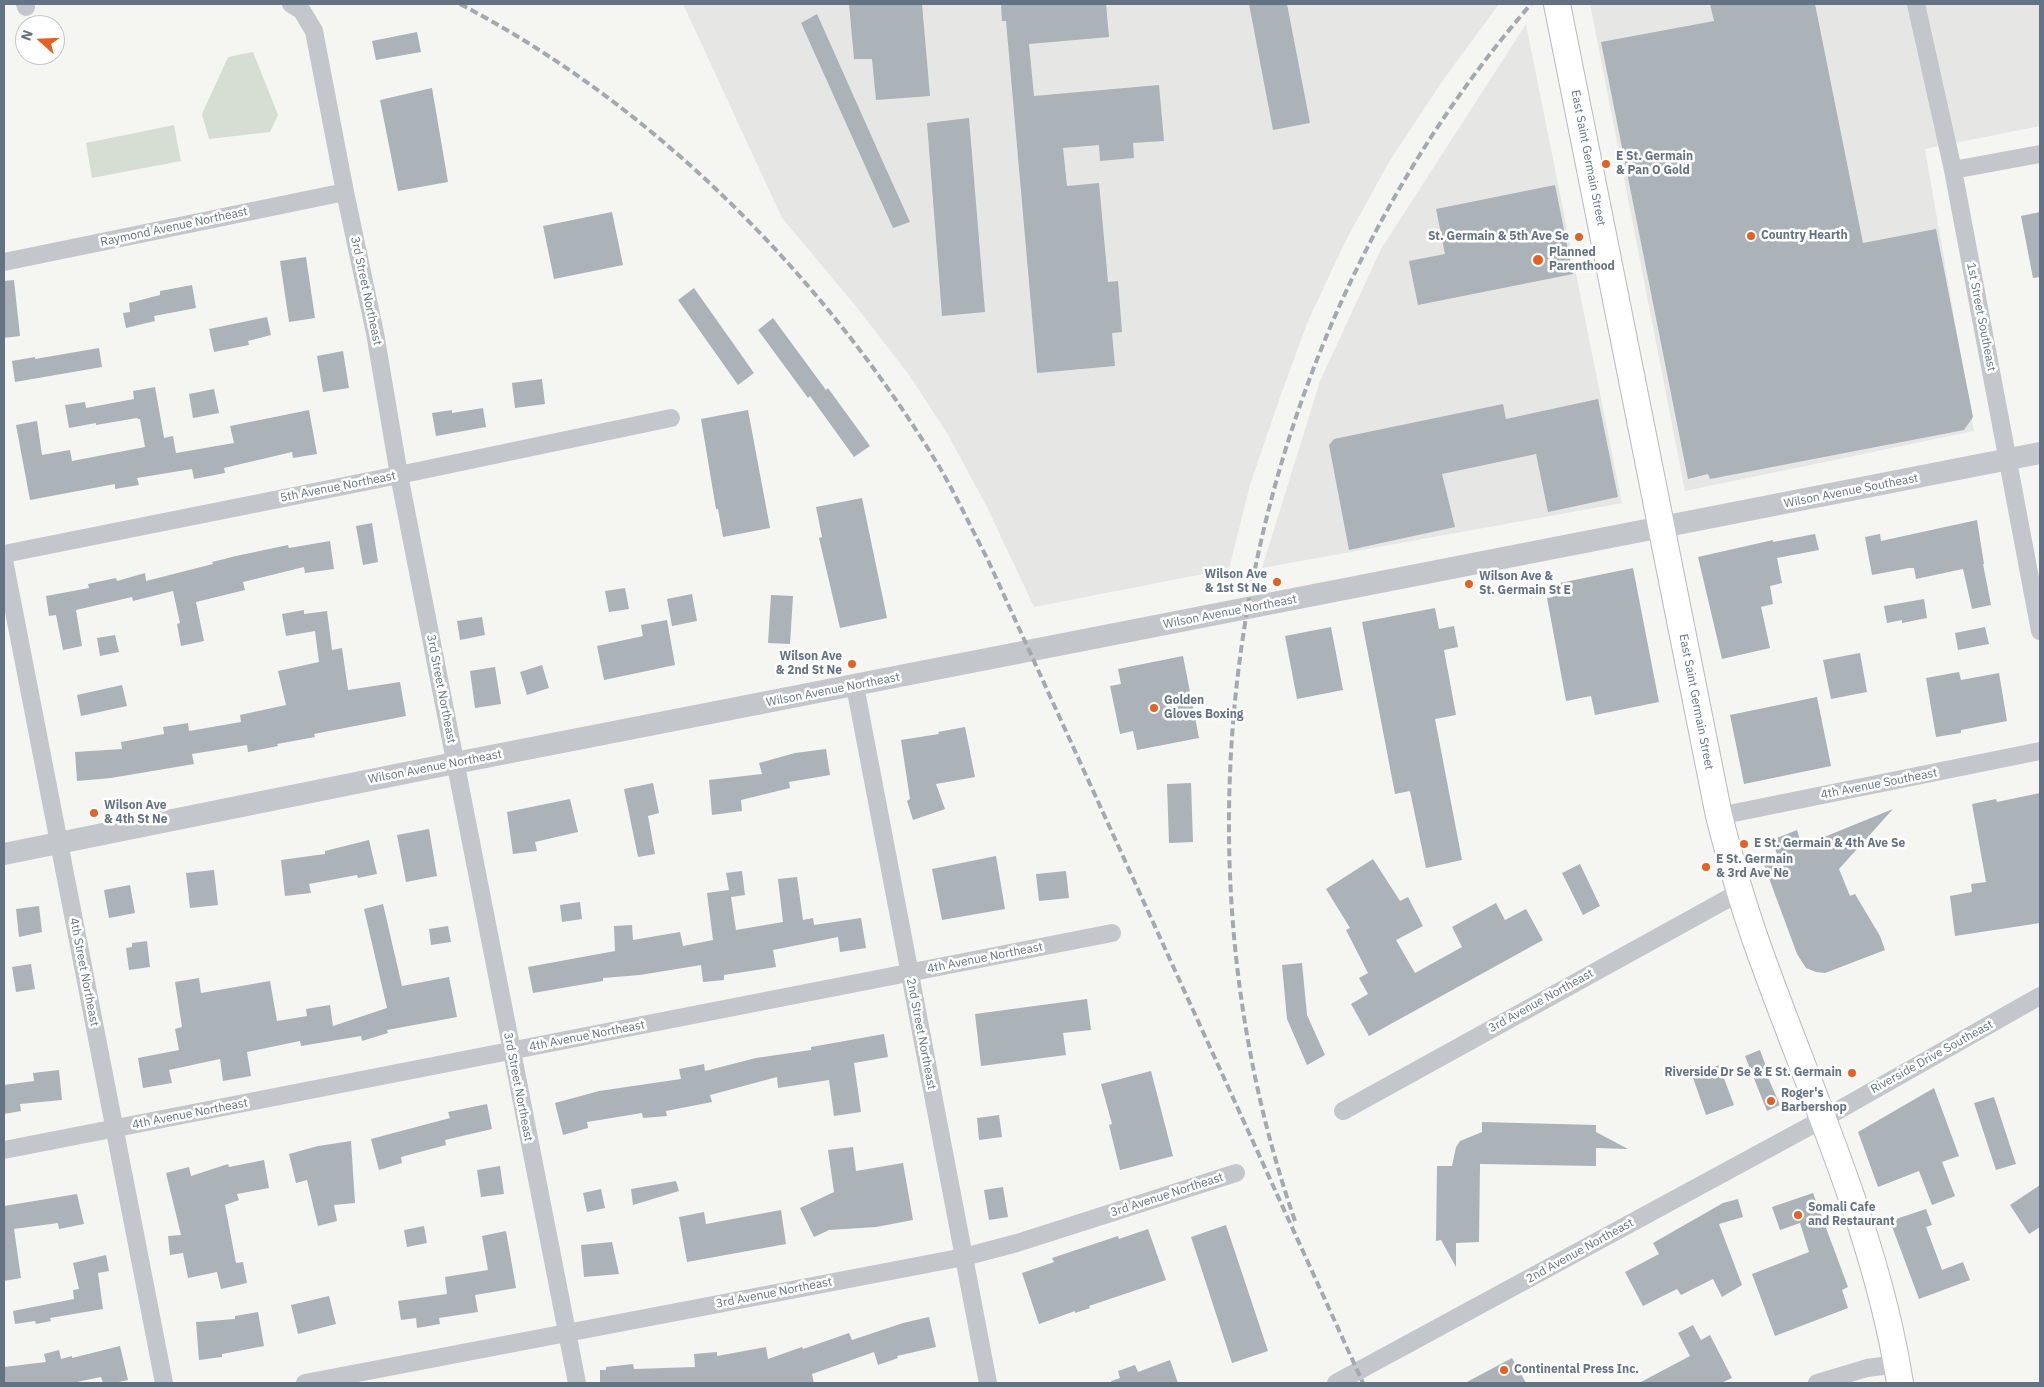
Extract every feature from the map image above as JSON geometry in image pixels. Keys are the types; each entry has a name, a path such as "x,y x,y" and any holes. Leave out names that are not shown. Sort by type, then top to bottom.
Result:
{"main road":[{"name":"East Saint Germain Street","path":"1557,4 1719,816 1757,944 1823,1118 1871,1254 1884,1303 1898,1374"}],"street":[{"name":"3rd Street Northeast","path":"291,4 302,11 314,31 375,333 399,475 577,1383"},
{"name":"1st Street Southeast","path":"1916,4 1953,170 2040,631"},
{"path":"1953,170 2040,154"},
{"name":"Raymond Avenue Northeast","path":"4,262 345,192"},
{"name":"5th Avenue Northeast","path":"4,554 399,475 671,418"},
{"name":"Wilson Avenue Southeast","path":"1662,528 2040,454"},
{"name":"Wilson Avenue Northeast","path":"4,854 455,763 1662,528"},
{"name":"4th Street Northeast","path":"4,560 164,1383"},
{"name":"2nd Street Northeast","path":"854,686 988,1383"},
{"name":"4th Avenue Southeast","path":"1719,816 2040,751"},
{"name":"3rd Avenue Northeast","path":"1343,1111 1740,892"},
{"name":"4th Avenue Northeast","path":"4,1150 1112,933"},
{"name":"Riverside Drive Southeast","path":"1823,1118 2040,996"},
{"name":"2nd Avenue Northeast","path":"1336,1383 1823,1118"},
{"name":"3rd Avenue Northeast","path":"305,1383 964,1257 1016,1243 1236,1173"},
{"path":"1817,1383 1867,1368 1898,1374"}],"shaded area":[{"path":"683,4 1499,4 1441,83 1389,162 1345,242 1308,321 1279,400 1250,485 1229,569 1034,607 987,507 947,433 909,375 855,305 782,218"},
{"name":"Country Hearth","path":"1590,4 2040,4 2040,126 1925,149 1974,431 1685,491"},
{"path":"1526,24 1622,503 1262,568 1320,381 1381,249"},
{"path":"253,52 278,115 270,132 209,139 202,114 228,57"},
{"path":"174,125 181,161 92,178 86,143"}],"building":[{"path":"849,4 922,4 930,96 876,100 872,59 854,59"},
{"path":"1001,4 1106,4 1109,37 1029,44 1034,96 1159,85 1164,141 1133,143 1134,158 1100,161 1099,145 1063,148 1067,186 1099,183 1108,282 1118,281 1122,332 1112,333 1115,366 1037,373 1006,21 1002,21"},
{"path":"1249,4 1287,4 1310,123 1273,130"},
{"name":"Country Hearth","path":"1710,4 1815,4 1863,243 1936,229 1973,417 1964,430 1710,479 1708,474 1688,479 1601,42 1714,21"},
{"path":"817,14 910,222 893,228 801,23"},
{"path":"417,32 421,52 376,60 372,41"},
{"path":"432,88 448,182 398,191 380,100"},
{"path":"969,118 985,312 942,316 927,123"},
{"path":"1555,185 1573,274 1418,305 1409,261 1445,254 1436,209"},
{"path":"612,212 623,265 554,279 543,226"},
{"path":"2040,212 2040,277 2033,278 2021,216"},
{"path":"306,257 315,318 289,322 280,261"},
{"path":"14,280 20,336 4,338 4,281"},
{"path":"192,285 196,308 154,316 155,321 126,328 123,313 130,312 129,303 160,295 160,291"},
{"path":"694,288 754,373 738,385 678,300"},
{"path":"267,317 271,335 248,341 249,345 214,352 209,329"},
{"path":"773,318 826,390 828,388 870,446 854,457 810,396 808,398 758,330"},
{"path":"99,348 102,367 15,382 12,361"},
{"path":"343,351 349,388 323,392 317,356"},
{"path":"542,379 545,404 515,408 512,383"},
{"path":"155,387 164,438 173,436 176,453 234,443 230,426 309,410 317,454 293,458 292,452 224,468 225,473 194,479 192,469 137,478 139,485 115,489 115,484 30,500 16,425 37,421 42,455 70,450 72,461 145,447 140,419 96,425 96,423 69,428 65,405 85,402 86,408 134,399 133,391"},
{"path":"214,389 219,413 193,418 189,394"},
{"path":"1598,399 1618,497 1548,512 1536,454 1442,474 1455,527 1349,550 1329,445 1334,439 1503,404 1506,419"},
{"path":"483,408 486,427 436,436 432,413 452,410 452,413"},
{"path":"748,410 770,528 723,537 718,509 716,509 701,419"},
{"path":"862,498 887,618 840,628 819,538 822,537 816,507"},
{"path":"1977,520 1991,605 1972,609 1963,569 1916,579 1914,568 1872,575 1865,537 1880,534 1881,541"},
{"path":"372,523 378,562 363,565 356,526"},
{"path":"1815,534 1819,550 1777,558 1782,583 1770,586 1773,604 1761,607 1770,648 1722,659 1698,557 1773,540 1773,542"},
{"path":"330,541 334,569 305,573 304,567 243,582 245,590 196,602 204,641 181,646 177,624 180,623 173,591 133,601 132,597 76,610 82,646 63,650 56,615 49,616 46,596 89,588 88,584 116,578 117,581 145,573 146,581 213,564 212,562 236,556 288,545 289,548"},
{"path":"1633,568 1659,702 1595,715 1591,696 1566,701 1547,598 1553,597 1550,585"},
{"path":"625,588 629,609 609,612 605,591"},
{"path":"692,594 697,621 672,626 667,599"},
{"path":"771,595 793,596 790,644 768,643"},
{"path":"1924,599 1927,618 1902,623 1902,620 1887,623 1884,606"},
{"path":"1435,608 1439,629 1454,626 1458,647 1444,650 1456,715 1435,719 1462,860 1426,868 1410,791 1395,794 1362,622"},
{"path":"304,610 304,614 327,611 332,650 342,648 348,690 400,682 406,716 314,734 315,737 248,752 247,745 192,754 194,764 111,778 77,781 75,752 122,749 121,742 164,734 163,727 188,723 189,731 241,722 240,715 286,705 278,671 319,662 315,631 286,636 282,614"},
{"path":"482,617 485,635 460,640 457,621"},
{"path":"667,620 675,665 604,680 597,646 643,636 641,625"},
{"path":"1331,627 1343,690 1297,699 1285,636"},
{"path":"1985,627 1989,644 1958,650 1955,633"},
{"path":"115,635 119,652 100,656 97,638"},
{"path":"1860,653 1867,692 1831,699 1823,660"},
{"name":"Golden Gloves Boxing","path":"1183,656 1199,738 1137,750 1133,731 1120,734 1110,686 1121,684 1118,669"},
{"path":"542,665 549,688 527,695 520,672"},
{"path":"495,667 501,704 475,708 470,671"},
{"path":"1959,672 1961,680 1999,673 2007,721 1961,730 1961,733 1936,737 1926,678"},
{"path":"122,685 127,706 81,716 77,695"},
{"path":"1817,697 1831,766 1744,784 1730,715"},
{"path":"965,727 975,777 936,784 945,809 913,820 907,801 910,799 901,740 939,734 938,732"},
{"path":"826,749 830,775 789,782 790,788 741,800 742,811 712,815 709,780 762,774 759,763 795,753"},
{"path":"653,783 659,813 648,816 655,854 638,857 624,789"},
{"path":"1191,783 1193,842 1169,843 1167,784"},
{"path":"2040,793 2040,923 1955,936 1950,896 1972,892 1971,884 1986,882 1972,804 1996,799 1997,802"},
{"path":"570,799 578,832 535,842 537,851 513,854 507,812"},
{"path":"1893,809 1839,869 1850,896 1855,894 1880,936 1885,950 1825,973 1806,968 1797,954 1763,862 1778,857 1772,840 1797,830 1802,846"},
{"path":"429,829 437,876 406,882 397,835"},
{"path":"369,840 377,874 358,878 357,875 309,884 311,893 285,896 281,860 325,854 325,851"},
{"path":"996,856 1005,909 942,920 932,869"},
{"path":"1373,859 1400,901 1408,897 1423,926 1396,940 1415,973 1462,947 1452,927 1496,903 1505,920 1526,909 1543,940 1369,1036 1351,1004 1368,994 1359,978 1368,973 1346,930 1350,928 1326,889"},
{"path":"1580,864 1600,906 1583,915 1562,873"},
{"path":"214,870 218,905 190,908 186,873"},
{"path":"742,871 745,895 731,897 736,930 783,922 778,879 797,877 803,920 813,918 814,925 861,918 866,948 840,952 838,937 773,950 776,967 724,975 724,980 703,982 701,965 640,975 603,978 603,981 533,993 528,967 615,951 614,926 632,925 633,940 680,932 683,946 713,940 707,893 729,890 726,873"},
{"path":"1066,871 1069,898 1039,901 1036,874"},
{"path":"130,885 135,913 109,918 104,890"},
{"path":"580,902 582,919 562,922 560,905"},
{"path":"383,904 402,986 449,977 457,1017 387,1030 388,1033 362,1041 361,1036 301,1046 300,1041 247,1052 251,1076 223,1081 220,1059 169,1070 172,1083 143,1088 138,1058 179,1050 175,1029 182,1027 175,982 199,978 201,993 270,981 277,1021 307,1016 306,1009 330,1005 333,1026 387,1008 364,909"},
{"path":"39,906 42,932 19,937 16,909"},
{"path":"448,926 451,942 431,945 429,929"},
{"path":"147,941 150,967 129,970 126,948 132,947 132,943"},
{"path":"1302,963 1307,1015 1325,1055 1307,1065 1287,1019 1282,965"},
{"path":"31,964 35,989 16,992 12,967"},
{"path":"1087,999 1091,1030 1063,1033 1066,1055 981,1066 975,1014"},
{"path":"884,1034 888,1057 854,1063 861,1112 834,1116 829,1080 778,1088 777,1077 710,1095 712,1102 666,1111 667,1116 643,1118 642,1113 587,1122 588,1128 563,1135 555,1103 599,1091 681,1079 679,1069 704,1064 705,1071 756,1058 811,1050 811,1047"},
{"path":"1760,1050 1768,1072 1766,1073 1780,1105 1767,1111 1745,1056"},
{"path":"1719,1065 1734,1105 1706,1115 1692,1075"},
{"path":"59,1070 62,1100 20,1104 21,1111 4,1114 4,1085 34,1081 33,1073"},
{"path":"1151,1071 1173,1156 1120,1170 1109,1125 1112,1124 1101,1084"},
{"path":"1934,1088 1959,1156 1942,1162 1955,1196 1932,1205 1919,1171 1878,1187 1858,1132"},
{"path":"1994,1097 2016,1164 1996,1170 1974,1103"},
{"path":"487,1104 492,1129 445,1140 446,1145 401,1157 402,1163 379,1170 371,1139 450,1118 448,1112"},
{"path":"999,1115 1002,1137 979,1140 977,1118"},
{"path":"1482,1122 1596,1125 1596,1132 1628,1149 1596,1148 1596,1166 1480,1164 1479,1242 1456,1243 1456,1267 1441,1240 1436,1241 1437,1166 1452,1166 1456,1147 1460,1141 1482,1132"},
{"path":"351,1141 355,1203 334,1205 337,1221 318,1226 307,1180 296,1183 289,1154 318,1146"},
{"path":"853,1147 856,1171 903,1163 913,1220 876,1227 829,1230 814,1237 800,1208 834,1192 828,1150"},
{"path":"264,1160 269,1188 237,1194 239,1200 225,1205 236,1263 243,1262 247,1283 221,1289 217,1272 188,1278 183,1253 170,1255 168,1236 181,1235 166,1173 189,1167 191,1176 228,1164 229,1167"},
{"path":"500,1166 504,1194 481,1197 477,1170"},
{"path":"676,1181 679,1191 633,1205 631,1189"},
{"path":"2040,1185 2040,1227 2029,1234 2010,1205"},
{"path":"1003,1187 1008,1217 989,1220 984,1190"},
{"path":"601,1189 605,1208 587,1212 583,1193"},
{"path":"1813,1193 1848,1287 1842,1290 1848,1308 1775,1336 1752,1274 1809,1252 1800,1223 1780,1230 1772,1207"},
{"path":"77,1194 84,1224 59,1229 58,1223 14,1229 21,1278 4,1281 4,1206"},
{"path":"1738,1199 1743,1217 1719,1224 1742,1285 1722,1297 1713,1279 1681,1295 1677,1289 1643,1306 1625,1272 1659,1254 1653,1243 1723,1203"},
{"path":"1926,1209 1932,1225 1926,1227 1942,1270 1963,1262 1970,1280 1919,1299 1890,1221"},
{"path":"781,1210 786,1244 687,1262 679,1217 704,1212 706,1224"},
{"path":"1226,1225 1268,1351 1232,1363 1191,1237"},
{"path":"424,1226 427,1243 407,1247 404,1230"},
{"path":"1148,1229 1166,1280 1089,1306 1090,1308 1075,1313 1075,1311 1039,1324 1022,1273 1054,1262 1052,1258 1118,1236 1119,1239"},
{"path":"506,1231 516,1288 475,1295 478,1312 439,1318 440,1324 417,1328 416,1318 401,1320 398,1301 447,1294 445,1277 488,1270 482,1236"},
{"path":"612,1242 619,1274 584,1277 581,1245"},
{"path":"106,1255 109,1271 98,1273 103,1309 50,1318 51,1321 36,1324 35,1321 15,1324 13,1311 74,1299 73,1290 79,1289 73,1263"},
{"path":"329,1296 336,1324 298,1334 291,1305"},
{"path":"258,1312 264,1346 222,1354 222,1357 199,1360 196,1322 235,1319 235,1316"},
{"path":"929,1317 936,1347 897,1356 898,1358 878,1365 874,1352 812,1374 814,1383 600,1383 600,1370 606,1370 606,1367 633,1364 634,1369 695,1367 694,1354 717,1352 717,1356 766,1347 768,1359 849,1333 852,1340 903,1323"},
{"path":"1693,1325 1701,1340 1710,1335 1732,1378 1721,1383 1639,1383 1690,1356 1678,1333"},
{"path":"120,1346 128,1380 103,1383 101,1377 72,1383 4,1383 4,1367 46,1362 44,1354 59,1350 61,1359 72,1356 72,1358"},
{"name":"Continental Press Inc.","path":"1512,1358 1526,1383 1465,1383"},
{"path":"1170,1360 1178,1383 1112,1383 1111,1381 1120,1378 1118,1371 1135,1365 1138,1372"}],"railway":[{"path":"460,4 532,46 602,93 668,146 731,203 790,265 844,330 894,398 940,468 987,558 1363,1383"},
{"path":"1295,1221 1252,1064 1231,903 1232,742 1252,581 1293,425 1354,275 1433,134 1531,4"}],"place":[{"name":"E St. Germain & Pan O Gold","path":"1606,164"},
{"name":"Country Hearth","path":"1751,236"},
{"name":"St. Germain & 5th Ave Se","path":"1579,237"},
{"name":"Planned Parenthood","path":"1538,260"},
{"name":"Wilson Ave & 1st St Ne","path":"1277,582"},
{"name":"Wilson Ave & St. Germain St E","path":"1469,584"},
{"name":"Wilson Ave & 2nd St Ne","path":"852,664"},
{"name":"Golden Gloves Boxing","path":"1154,708"},
{"name":"Wilson Ave & 4th St Ne","path":"94,813"},
{"name":"E St. Germain & 4th Ave Se","path":"1744,844"},
{"name":"E St. Germain & 3rd Ave Ne","path":"1706,867"},
{"name":"Riverside Dr Se & E St. Germain","path":"1852,1073"},
{"name":"Roger's Barbershop","path":"1771,1101"},
{"name":"Somali Cafe and Restaurant","path":"1798,1215"},
{"name":"Continental Press Inc.","path":"1504,1370"}]}
